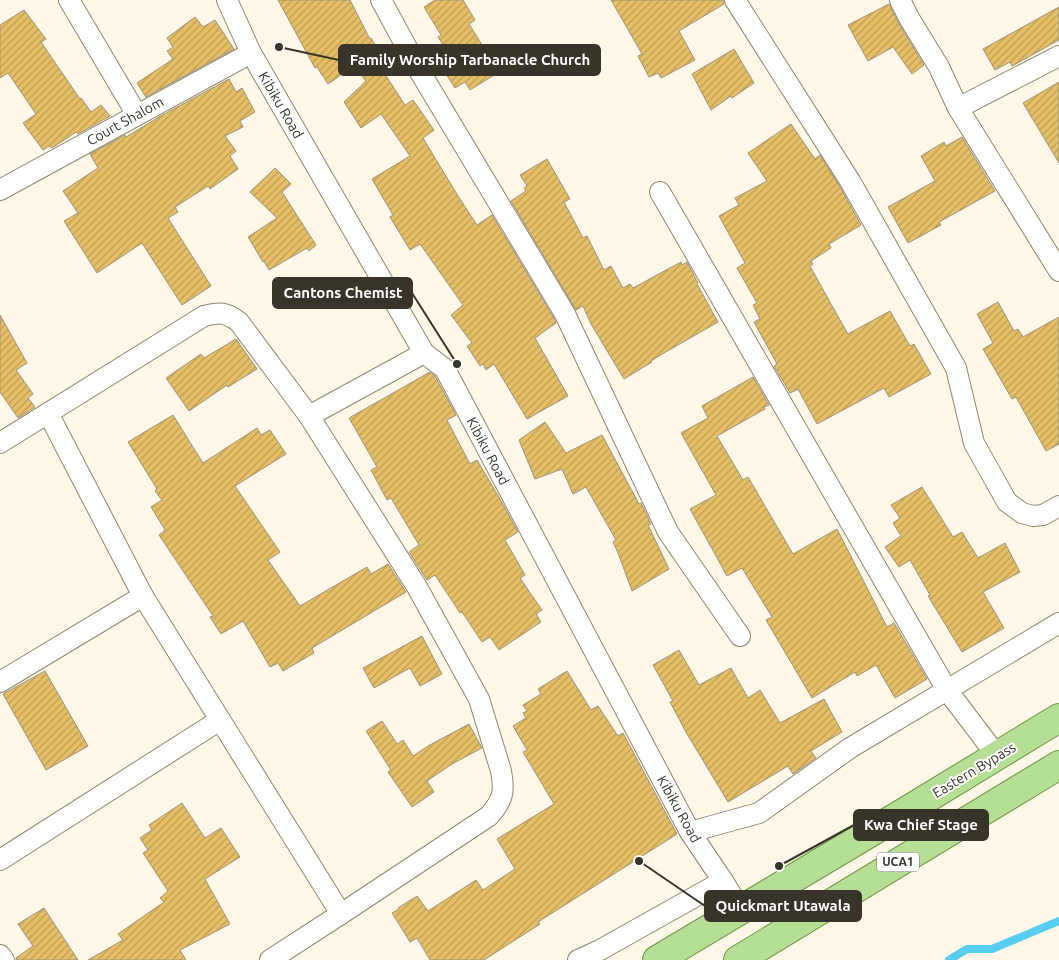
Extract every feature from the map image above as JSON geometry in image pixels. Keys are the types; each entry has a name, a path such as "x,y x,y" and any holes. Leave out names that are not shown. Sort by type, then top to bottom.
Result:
{"main road":[{"name":"Eastern Bypass","path":"657,960 1059,718"},
{"name":"UCA1","path":"738,960 1059,765"}],"street":[{"path":"69,0 136,115"},
{"name":"Kibiku Road","path":"226,0 251,53 424,352 444,369 690,832 741,910"},
{"path":"381,0 420,72 565,314 668,532 740,636"},
{"path":"735,0 850,181 956,368 974,443 1008,502 1022,513 1033,516 1042,515 1059,506"},
{"path":"900,0 939,67 958,108 1059,271"},
{"name":"Court Shalom","path":"0,190 251,53"},
{"path":"958,108 1059,56"},
{"path":"660,192 947,690 997,756"},
{"path":"0,444 204,316 216,313 230,315 239,322 309,416 416,587 479,699 501,770 503,793 498,805 489,816 270,960"},
{"path":"309,416 424,352"},
{"path":"48,413 143,596 341,914"},
{"path":"0,682 143,596"},
{"path":"690,832 759,813 850,748 1059,623"},
{"path":"0,860 220,720"},
{"path":"578,960 600,950 723,881"},
{"path":"0,955 4,960"}],"building":[{"path":"278,0 350,0 370,39 383,58 377,62 405,105 413,100 434,130 423,138 458,196 477,225 492,215 555,320 556,323 535,338 568,396 527,419 494,364 486,370 483,364 480,366 467,346 472,343 451,315 463,305 420,244 410,250 390,217 393,215 372,179 410,156 381,114 361,128 344,102 366,81 354,66 328,84 317,67 315,68"},
{"path":"435,0 463,0 475,20 469,24 499,72 470,90 465,82 455,88 439,63 450,56 438,37 441,35 424,7"},
{"path":"611,0 723,0 724,4 679,31 695,60 661,78 658,73 649,77 638,56 642,54"},
{"path":"889,4 924,65 912,74 893,47 868,61 848,25"},
{"path":"1059,7 1059,40 1012,66 1010,62 995,70 983,49"},
{"path":"24,10 46,39 41,42 80,99 91,112 101,105 110,116 78,134 76,132 52,148 49,146 43,150 23,123 36,114 8,73 0,78 0,25"},
{"path":"195,17 203,27 215,20 234,49 146,97 137,83 173,59 167,51 173,47 167,38"},
{"path":"734,49 754,83 711,110 692,74"},
{"path":"229,79 236,92 242,88 255,112 240,121 243,127 225,136 236,151 230,156 238,169 210,189 208,186 175,207 178,212 168,218 211,286 182,305 142,243 97,273 64,221 78,213 63,191 98,168 90,154 125,135 126,137"},
{"path":"1059,82 1059,163 1023,103"},
{"path":"791,124 815,159 820,155 861,225 829,244 831,248 811,261 813,264 810,266 836,313 848,334 890,311 910,346 914,344 931,374 889,397 884,388 817,424 798,389 790,393 774,366 777,364 754,322 760,319 753,305 757,303 737,268 745,263 719,216 739,205 735,198 767,181 748,153"},
{"path":"962,137 995,191 939,222 941,225 908,243 888,207 935,181 921,156 944,142 946,146"},
{"path":"547,159 570,199 564,202 583,238 587,236 604,270 611,266 623,288 630,284 633,288 681,262 682,265 687,262 718,322 624,379 591,324 583,306 576,310 511,201 526,191 524,188 527,186 520,175"},
{"path":"275,168 291,184 282,192 316,245 309,251 307,248 269,270 248,237 277,218 250,192"},
{"path":"998,302 1014,331 1018,329 1023,337 1059,317 1059,444 1046,451 1016,397 1012,399 983,349 993,343 977,314"},
{"path":"0,315 27,363 16,370 33,394 28,398 35,407 18,418 0,392"},
{"path":"236,339 257,369 228,387 227,385 189,411 166,378 201,354 204,358"},
{"path":"430,372 435,376 456,415 447,420 470,464 477,460 518,532 505,540 525,575 520,578 542,610 536,614 541,622 499,650 490,637 482,642 435,575 427,580 409,552 419,545 391,498 387,500 371,470 377,467 349,418"},
{"path":"753,377 769,405 717,436 743,480 748,477 793,554 837,529 887,627 894,623 927,679 895,698 876,665 857,676 855,672 812,698 766,620 772,617 742,568 727,576 690,509 716,495 681,433 708,418 702,406"},
{"path":"173,415 203,463 257,428 261,435 270,430 286,454 235,486 280,552 268,560 300,606 367,567 371,574 388,564 406,592 312,648 314,653 283,671 278,663 270,667 243,621 221,634 210,617 213,616 159,535 165,530 151,507 162,500 128,442"},
{"path":"545,422 566,453 602,435 639,504 641,503 651,524 648,525 669,569 632,591 613,542 616,540 586,487 573,494 562,469 535,479 519,440"},
{"path":"922,487 953,537 962,532 978,558 1005,543 1020,572 983,592 1004,628 962,652 928,596 930,595 910,560 899,567 885,547 901,536 893,523 900,518 891,505"},
{"path":"422,636 442,674 420,686 410,668 374,688 363,668"},
{"path":"679,650 699,685 731,668 748,698 760,690 780,723 824,699 842,732 811,751 816,758 793,774 788,766 728,802 687,734 670,702 673,701 653,665"},
{"path":"45,671 88,746 46,770 3,694"},
{"path":"567,671 591,710 598,706 618,736 623,733 677,834 538,922 540,924 484,960 430,960 417,938 410,942 392,913 417,896 428,911 476,880 483,890 515,869 497,839 554,804 523,752 527,750 513,726 526,718 523,713 527,711 523,705 541,694 538,689"},
{"path":"382,721 397,744 403,740 413,756 469,724 482,748 452,764 427,781 434,792 412,807 388,772 391,770 366,731"},
{"path":"182,803 205,838 221,828 240,857 205,879 230,924 180,950 186,960 88,960 123,940 118,934 164,902 160,898 168,891 143,853 148,850 140,838 152,830 149,825"},
{"path":"44,908 78,960 16,960 16,958 33,946 18,924"}],"waterway":[{"path":"949,960 967,949 992,949 1059,921"}],"place":[{"name":"Family Worship Tarbanacle Church","path":"279,47"},
{"name":"Cantons Chemist","path":"457,364"},
{"name":"Quickmart Utawala","path":"639,861"},
{"name":"Kwa Chief Stage","path":"779,866"}]}
